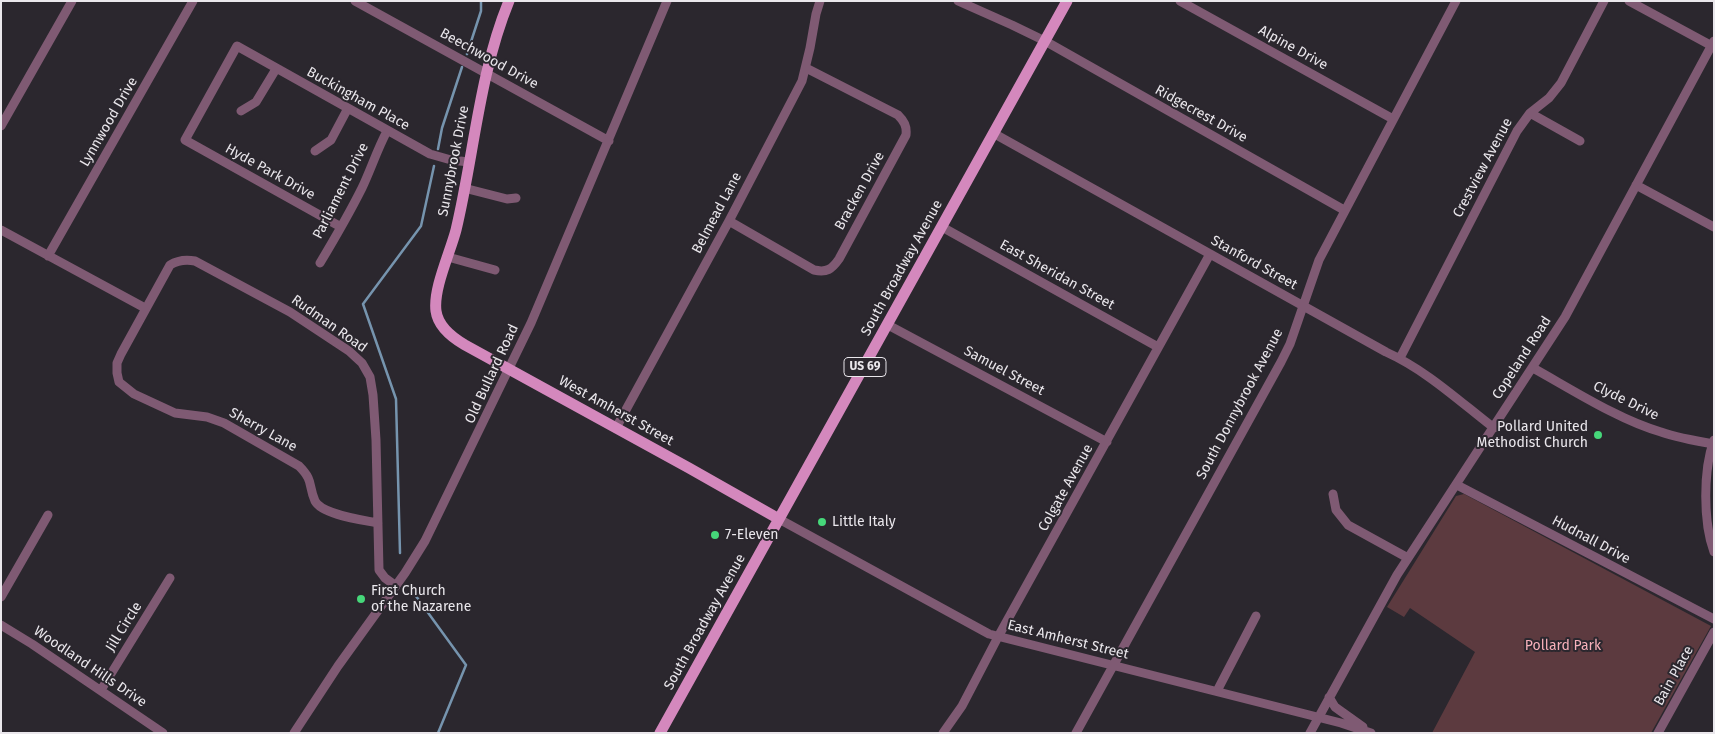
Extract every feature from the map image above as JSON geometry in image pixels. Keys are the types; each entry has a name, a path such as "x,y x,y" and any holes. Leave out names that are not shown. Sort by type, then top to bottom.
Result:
{"main road":[{"name":"Sunnybrook Drive","path":"443,325 436,313 436,297 448,257 470,162 487,74 500,22 508,1"},
{"name":"South Broadway Avenue","path":"660,733 1067,1"},
{"name":"West Amherst Street","path":"443,325 458,341 779,519"}],"street":[{"path":"1,126 5,112 72,1"},
{"name":"Lynnwood Drive","path":"48,256 193,1"},
{"name":"Beechwood Drive","path":"355,1 609,141"},
{"name":"Old Bullard Road","path":"294,733 425,541 531,323 667,1"},
{"name":"Belmead Lane","path":"616,428 729,221 802,81 820,1"},
{"name":"Ridgecrest Drive","path":"958,1 1045,41 1344,210"},
{"name":"Alpine Drive","path":"1180,1 1392,119"},
{"name":"South Donnybrook Avenue","path":"1076,733 1281,362 1290,344 1319,260 1456,1"},
{"name":"Crestview Avenue","path":"1400,358 1517,131 1530,113 1549,98 1561,84 1604,1"},
{"path":"1629,1 1713,44"},
{"name":"Copeland Road","path":"1310,733 1389,588 1565,317 1713,44"},
{"name":"Buckingham Place","path":"185,140 238,46 430,154 451,160 470,162"},
{"path":"241,111 256,102 276,68"},
{"name":"Bracken Drive","path":"729,221 814,270 828,271 839,259 906,136 906,126 898,116 806,68"},
{"path":"315,151 331,140 348,108"},
{"path":"1530,113 1580,141"},
{"name":"Parliament Drive","path":"320,263 362,186 387,131"},
{"name":"Stanford Street","path":"993,133 1268,288 1400,358 1427,375 1494,428"},
{"name":"Hyde Park Drive","path":"185,140 341,227"},
{"path":"1636,185 1714,227"},
{"path":"464,188 507,199 516,198"},
{"name":"East Sheridan Street","path":"942,227 1158,347"},
{"path":"1,230 145,308"},
{"name":"Colgate Avenue","path":"943,733 962,706 998,637 1210,254"},
{"path":"448,257 495,270"},
{"name":"Rudman Road","path":"145,308 170,265 176,261 186,259 195,261 290,312 362,363 370,377 373,395 380,570 385,578 396,586"},
{"name":"Sherry Lane","path":"145,308 117,363 119,382 126,389 158,407 174,413 224,423 299,466 308,475 319,506 331,512 378,523"},
{"name":"Samuel Street","path":"888,325 1107,442"},
{"name":"Clyde Drive","path":"1532,368 1638,423 1660,432 1713,443"},
{"path":"1713,443 1708,465 1706,501 1714,552"},
{"name":"Hudnall Drive","path":"1456,485 1714,619"},
{"path":"1333,494 1336,510 1348,525 1408,558"},
{"path":"1,598 48,515"},
{"name":"East Amherst Street","path":"779,519 983,631 998,637 1217,691 1370,732"},
{"name":"Jill Circle","path":"101,690 170,578"},
{"path":"1217,691 1256,616"},
{"name":"Woodland Hills Drive","path":"1,626 101,690 163,733"},
{"name":"Bain Place","path":"1658,733 1714,632"},
{"path":"1329,697 1335,707 1370,732"}],"green space":[{"name":"Pollard Park","path":"1464,494 1711,626 1651,733 1432,733 1475,652 1410,608 1404,617 1387,607 1456,496"}],"waterway":[{"path":"467,54 481,11 481,1"},
{"path":"438,149 442,128 462,67"},
{"path":"400,553 396,399 363,304 421,226 434,166"},
{"path":"413,592 466,665 438,733"}],"place":[{"name":"Pollard United Methodist Church","path":"1598,435"},
{"name":"Little Italy","path":"822,522"},
{"name":"7-Eleven","path":"715,535"},
{"name":"First Church of the Nazarene","path":"361,599"}]}
